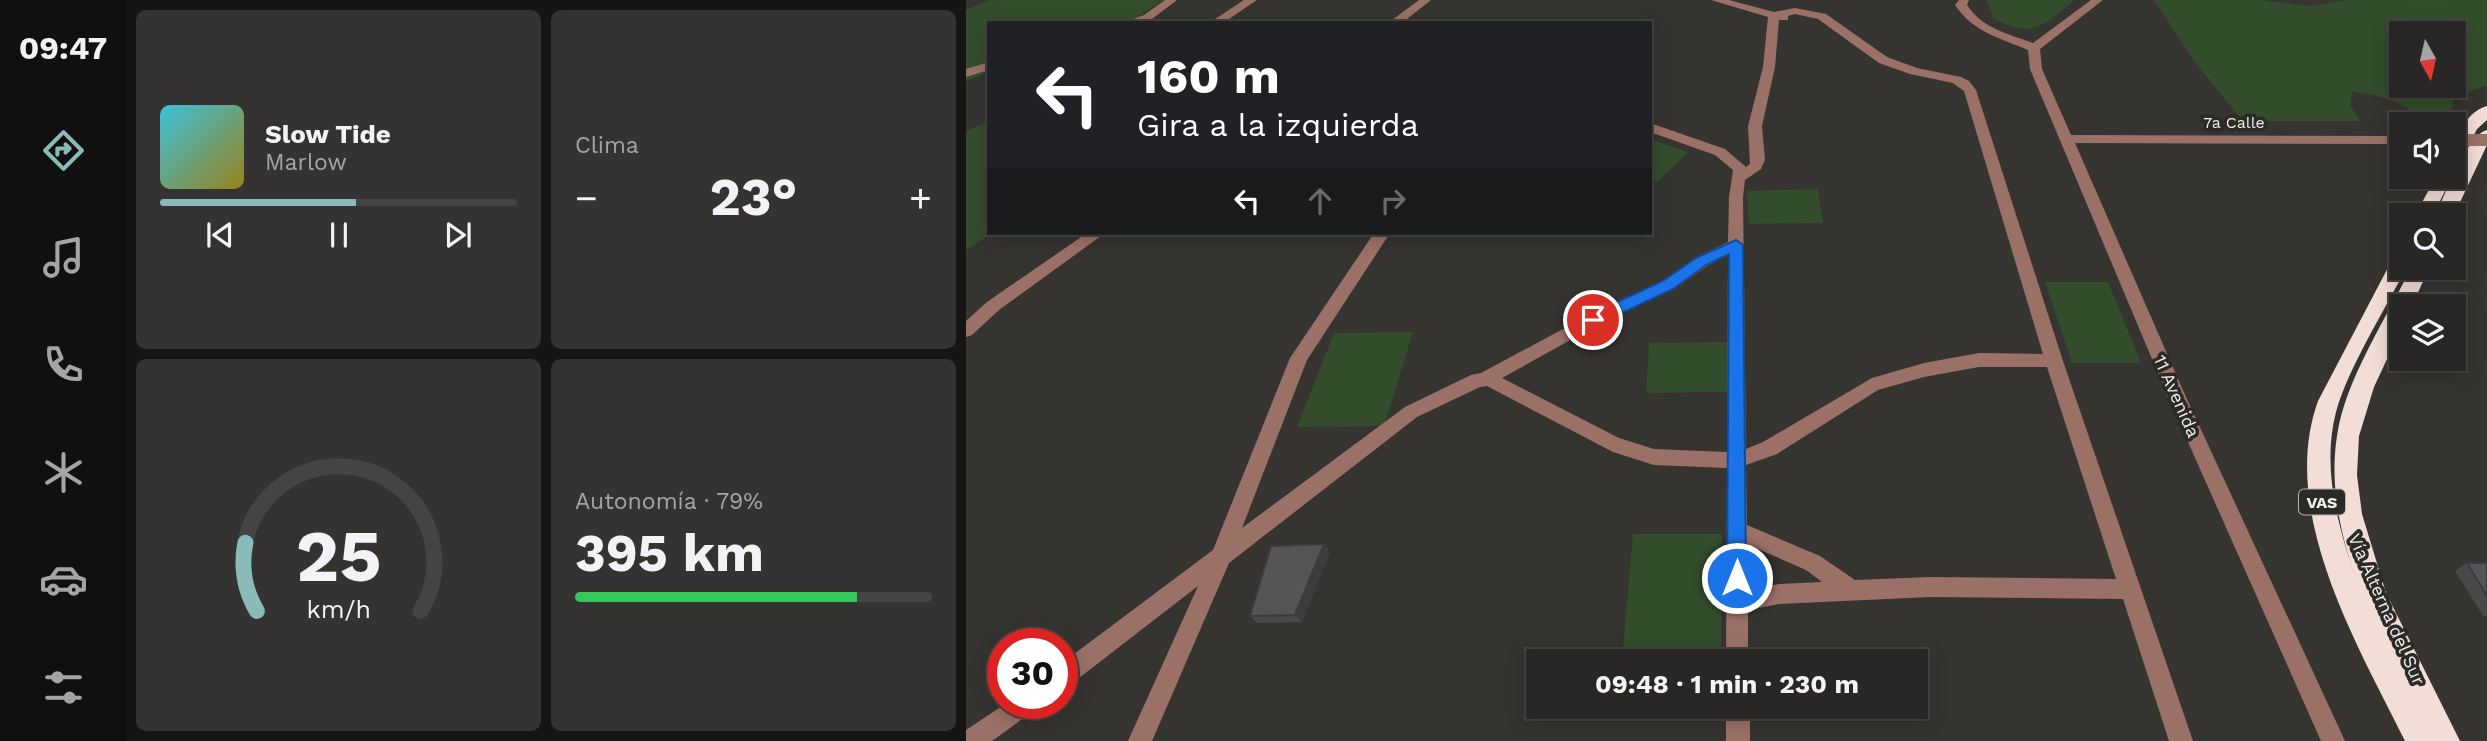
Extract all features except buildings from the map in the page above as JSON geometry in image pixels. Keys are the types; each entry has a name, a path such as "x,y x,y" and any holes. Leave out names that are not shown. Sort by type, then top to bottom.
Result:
{"highway":[{"path":"2466,135 2470,127 2487,111"},
{"path":"2451,203 2476,148 2487,138"},
{"name":"Vía Alterna del Sur","path":"2391,280 2335,387 2324,416 2320,442 2321,497 2328,536 2345,584 2420,741"},
{"name":"Vía Alterna del Sur","path":"2389,334 2354,408 2344,468 2347,498 2354,534 2369,578 2402,655 2446,741"}],"street":[{"path":"1135,21 1148,17 1172,0"},
{"path":"1218,21 1251,0"},
{"path":"1397,21 1426,0"},
{"path":"1716,0 1840,31 1883,60 1965,84 1976,108 2054,361 2181,741"},
{"path":"1964,0 1961,5 1967,15 1981,26 2034,48 2098,0"},
{"path":"1741,177 1756,166 1758,160 1755,126 1769,67 1774,15"},
{"name":"11 Avenida","path":"2034,48 2036,69 2177,397 2333,741"},
{"path":"966,73 987,67"},
{"path":"1652,128 1720,152 1740,169 1741,177 1736,197 1737,649"},
{"path":"2466,139 2487,138"},
{"name":"7a Calle","path":"2068,139 2389,140"},
{"path":"966,331 993,306 1094,235"},
{"path":"1140,741 1221,557 1299,358 1381,235"},
{"path":"1078,665 1411,412 1485,379 1593,320 1668,285 1701,261 1736,245"},
{"path":"1485,379 1614,444 1654,457 1737,460 1770,448 1872,385 1924,370 1979,360 2054,361"},
{"path":"1737,530 1813,563 1852,591"},
{"path":"1737,602 1779,594 1930,587 2130,589"},
{"path":"971,741 1003,719"},
{"path":"1738,719 1738,741"}],"green space":[{"path":"990,0 1163,0 1139,17 1128,21 987,21 987,73 966,81 966,10"},
{"path":"1987,0 2075,0 2046,22 2029,29 2007,25 1993,18"},
{"path":"2154,0 2260,0 2310,6 2346,0 2487,0 2487,86 2466,92 2466,21 2389,21 2389,98 2454,98 2451,112 2413,112 2392,101 2352,91 2350,105 2360,121 2243,121 2197,65"},
{"path":"987,122 989,235 966,250 966,131"},
{"path":"1652,140 1688,152 1657,182 1652,181"},
{"path":"1818,189 1823,223 1749,224 1747,191"},
{"path":"2045,282 2108,282 2141,363 2072,363"},
{"path":"1413,332 1384,426 1297,427 1334,333"},
{"path":"1729,342 1730,392 1646,393 1649,343"},
{"path":"1633,534 1722,534 1721,649 1623,649"}],"route":[{"path":"1593,320 1668,285 1701,261 1736,245 1737,578"}]}
